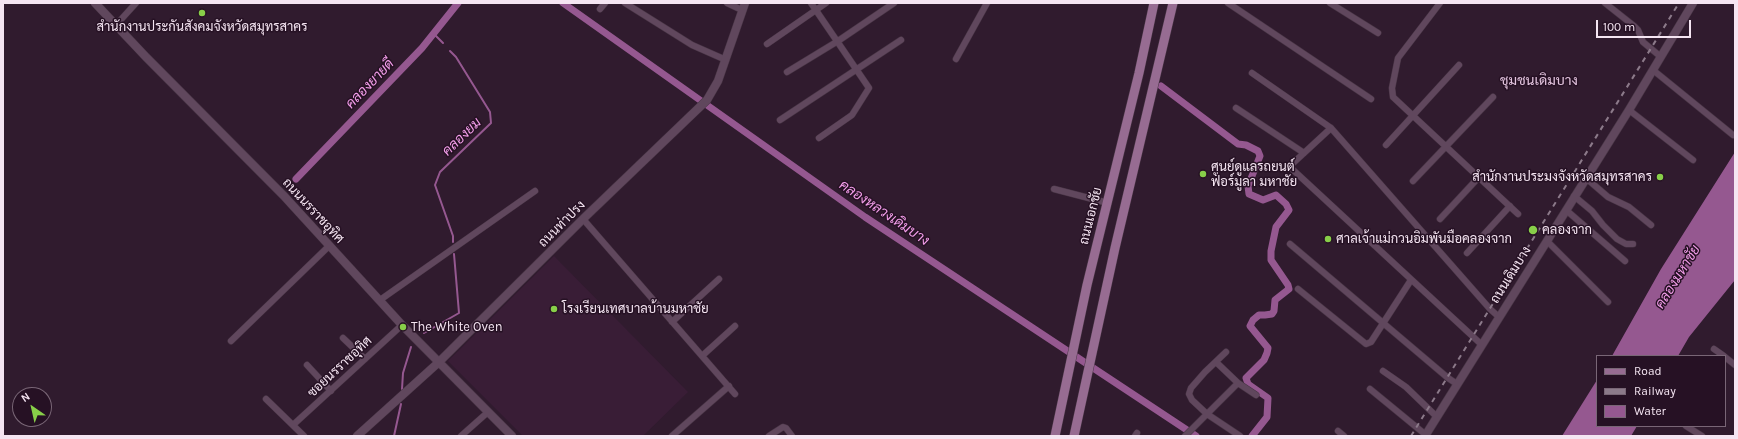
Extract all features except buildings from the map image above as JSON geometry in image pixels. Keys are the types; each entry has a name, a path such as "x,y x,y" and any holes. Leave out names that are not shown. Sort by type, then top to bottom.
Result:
{"main road":[{"name":"ถนนเอกชัย","path":"1055,436 1073,347 1139,73 1154,3"},
{"path":"1074,436 1115,248 1173,3"}],"street":[{"name":"ถนนนรราชอุทิศ","path":"95,3 284,196 402,325 512,436"},
{"path":"116,25 136,3"},
{"path":"600,9 605,3"},
{"path":"625,3 692,45 726,60"},
{"path":"727,3 744,6"},
{"path":"811,3 868,86 868,91 852,115 819,138"},
{"path":"767,44 826,3"},
{"path":"787,72 838,41 894,3"},
{"path":"956,59 987,3"},
{"path":"1228,3 1371,98"},
{"path":"1330,3 1378,33"},
{"path":"1440,3 1398,58 1392,88 1393,96 1518,214"},
{"path":"1605,3 1634,26 1638,30 1643,42 1661,57"},
{"name":"ถนนเดิมบาง","path":"1425,435 1629,110 1693,3"},
{"name":"ถนนท่าปรง","path":"357,436 439,362 583,219 707,100 718,81 744,6"},
{"path":"780,120 901,40"},
{"path":"1386,145 1459,65"},
{"path":"1653,70 1733,135"},
{"path":"1252,73 1331,128 1490,309 1499,317"},
{"path":"1413,181 1493,97"},
{"path":"1236,108 1304,153"},
{"path":"1629,110 1693,160"},
{"path":"1331,128 1291,165 1291,168 1482,345"},
{"path":"1440,219 1479,177"},
{"path":"1586,178 1608,197 1629,207 1651,225"},
{"path":"1054,188 1108,203"},
{"path":"380,300 535,191"},
{"path":"1574,196 1592,211 1617,239 1626,244 1633,244"},
{"path":"1467,253 1510,206"},
{"path":"1566,210 1625,261"},
{"path":"583,219 735,394"},
{"path":"1547,241 1608,302"},
{"path":"1290,244 1457,384"},
{"path":"231,341 329,246"},
{"path":"672,322 719,279"},
{"path":"1298,289 1366,344 1371,342 1411,280"},
{"name":"ซอยนรราชอุทิศ","path":"293,426 402,325"},
{"path":"702,356 736,326"},
{"path":"343,338 365,359"},
{"path":"1714,349 1722,355"},
{"path":"1226,352 1205,372 1189,391 1192,400 1207,414 1240,436"},
{"path":"1726,358 1735,365"},
{"path":"1216,362 1238,383 1256,395"},
{"path":"307,365 331,391"},
{"path":"1384,371 1406,387 1437,417"},
{"path":"1185,436 1238,383"},
{"path":"672,436 729,386"},
{"path":"1370,389 1425,435"},
{"path":"266,398 304,436"},
{"path":"461,436 488,412"},
{"path":"769,436 782,427 786,428 792,436"},
{"path":"1688,427 1702,436"},
{"path":"1338,431 1344,436"}],"shaded area":[{"name":"โรงเรียนเทศบาลบ้านมหาชัย","path":"554,256 688,392 643,436 523,436 448,361"}],"water":[{"name":"คลองมหาชัย","path":"1735,152 1735,280 1689,337 1679,355 1613,355 1661,269"},
{"path":"1596,382 1596,427 1636,427 1631,436 1562,436"}],"waterway":[{"name":"คลองยายดี","path":"296,179 422,48 458,3"},
{"name":"คลองหลวงเดิมบาง","path":"563,3 865,217 1196,436"},
{"name":"คลองยม","path":"434,34 443,43"},
{"name":"คลองยม","path":"450,51 456,57 490,112 491,123 440,172 435,185 453,236 453,242"},
{"path":"1161,86 1238,144 1246,145 1258,151 1260,156 1248,186 1249,194 1263,200 1276,195 1286,204 1289,210 1276,227 1271,251 1271,260 1288,285 1289,289 1275,300 1274,311 1272,314 1259,315 1253,320 1250,326 1268,348 1264,360 1246,378 1248,384 1268,398 1267,417 1252,436"},
{"name":"คลองยม","path":"424,333 459,313 454,254"},
{"name":"คลองยม","path":"402,389 403,373 411,347"},
{"name":"คลองยม","path":"394,436 401,404"}],"railway":[{"path":"1411,436 1679,3"}],"place":[{"name":"สำนักงานประกันสังคมจังหวัดสมุทรสาคร","path":"202,13"},
{"name":"ศูนย์ดูแลรถยนต์ ฟอร์มูลา มหาชัย","path":"1203,174"},
{"name":"สำนักงานประมงจังหวัดสมุทรสาคร","path":"1660,177"},
{"name":"คลองจาก","path":"1533,230"},
{"name":"ศาลเจ้าแม่กวนอิมพันมือคลองจาก","path":"1328,239"},
{"name":"โรงเรียนเทศบาลบ้านมหาชัย","path":"554,309"},
{"name":"The White Oven","path":"403,327"}],"district":[{"name":"ชุมชนเดิมบาง","path":"1539,81"}]}
